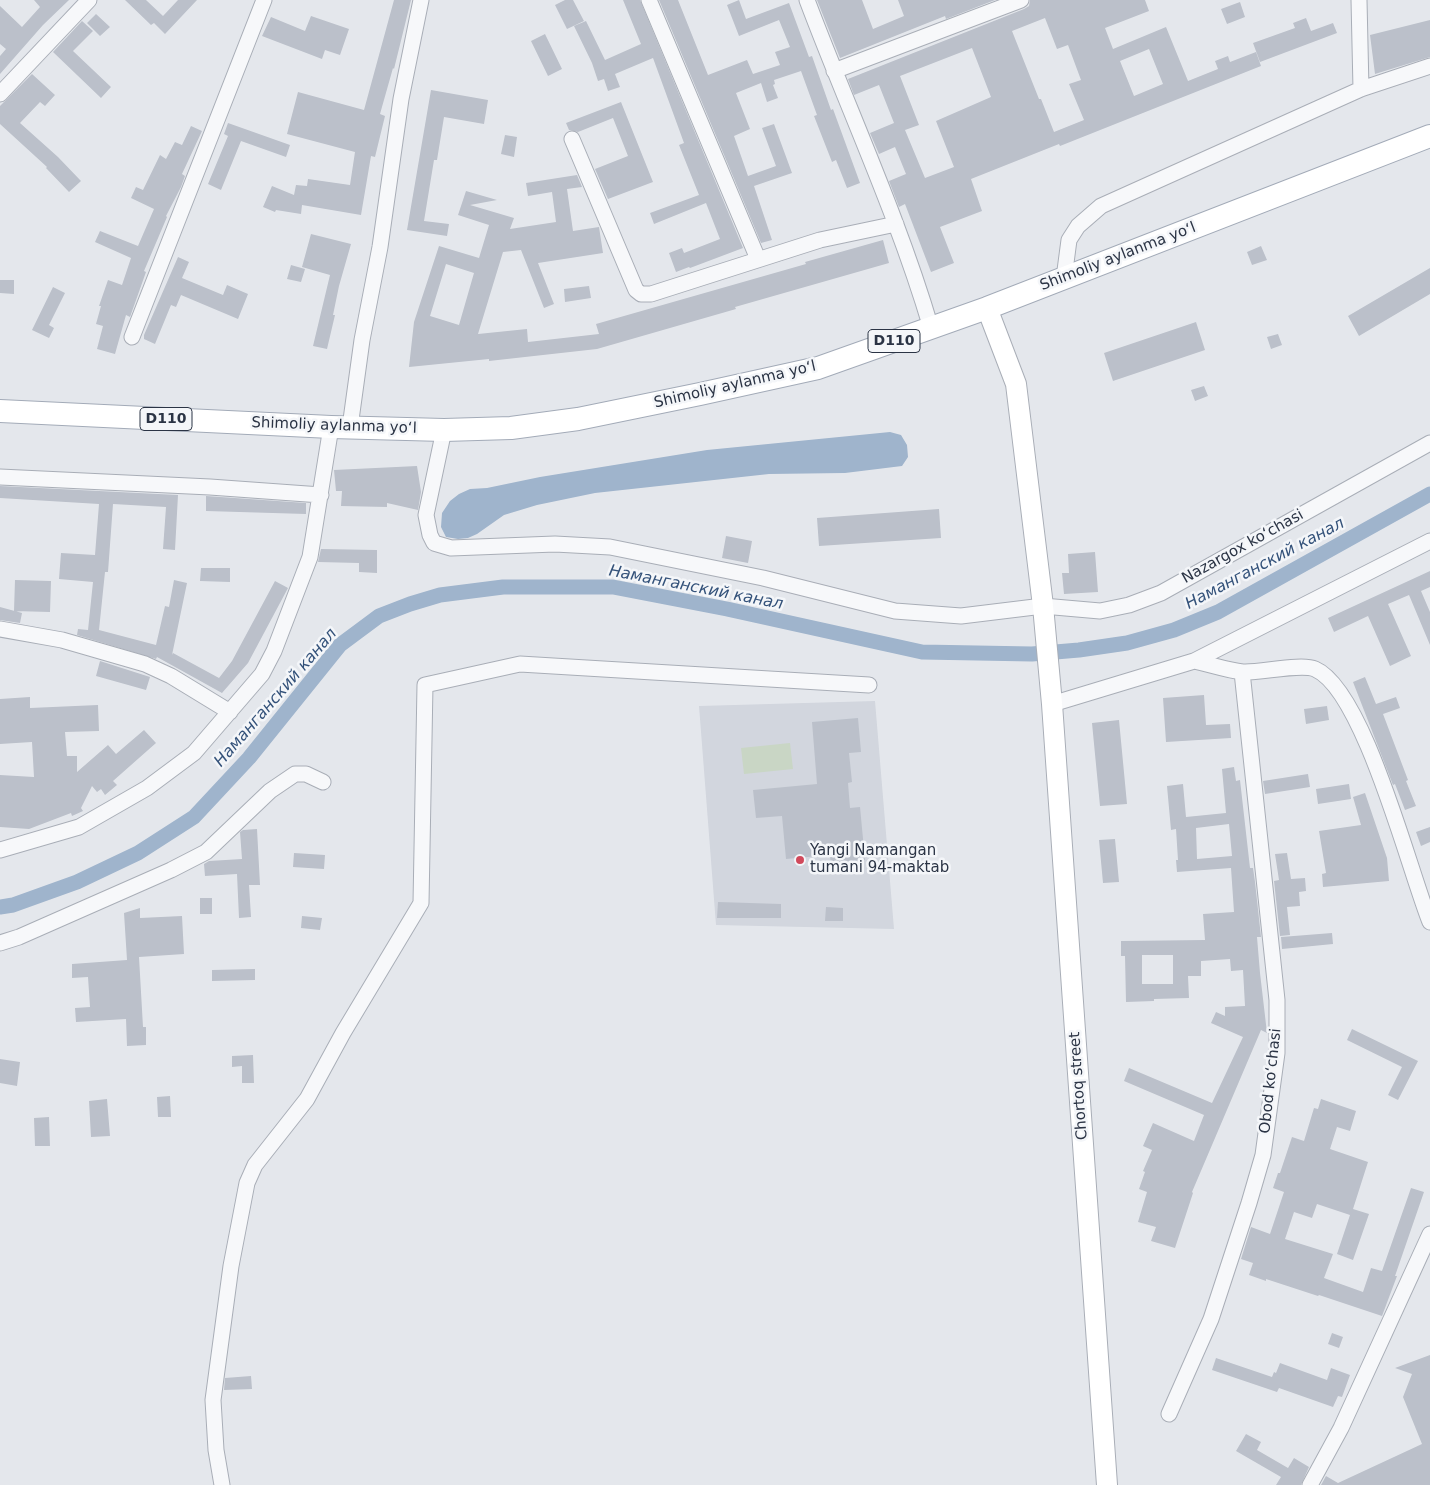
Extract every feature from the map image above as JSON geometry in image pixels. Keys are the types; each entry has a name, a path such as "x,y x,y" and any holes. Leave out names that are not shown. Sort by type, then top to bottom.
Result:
{"main road":[{"name":"Shimoliy aylanma yoʻl","path":"0,410 341,427 444,430 512,428 578,418 818,368 987,308 1430,136"},
{"name":"Chortoq street","path":"987,308 1016,384 1052,696 1107,1485"}],"street":[{"path":"0,94 89,0"},
{"path":"132,337 264,0"},
{"path":"0,850 79,826 147,788 194,753 262,674 274,651 310,557 321,495 341,427 362,340 380,247 401,99 421,0"},
{"path":"649,0 758,259"},
{"path":"807,0 920,287 931,328"},
{"path":"834,71 1021,0"},
{"path":"1359,0 1360,89"},
{"path":"1064,278 1069,240 1078,226 1101,206 1360,89 1430,66"},
{"path":"572,139 636,290 641,294 651,294 820,240 896,224"},
{"name":"Nazargox koʻchasi","path":"444,430 426,515 430,535 434,543 451,548 555,544 610,547 763,578 895,610 961,616 1043,611 1100,611 1130,605 1161,593 1430,443"},
{"path":"0,477 210,486 321,495"},
{"path":"1052,696 1194,661 1430,541"},
{"path":"0,630 62,640 146,664 171,676 230,712"},
{"path":"1194,661 1242,672 1294,668 1314,669 1330,680 1353,712 1379,773 1430,920"},
{"path":"222,1485 216,1450 213,1400 231,1266 247,1183 255,1165 307,1099 343,1032 421,903 425,685 520,664 869,685"},
{"name":"Obod koʻchasi","path":"1169,1414 1211,1319 1249,1203 1263,1155 1277,1054 1277,1000 1242,672"},
{"path":"0,943 19,937 171,870 206,852 270,791 295,774 306,774 324,782"},
{"path":"1310,1485 1342,1428 1430,1234"}],"shaded area":[{"name":"Yangi Namangan tumani 94-maktab","path":"875,701 894,929 716,925 699,706"}],"green space":[{"path":"790,743 793,769 744,774 741,748"}],"water":[{"path":"890,432 901,435 907,445 908,457 902,466 845,473 769,474 595,493 537,505 504,515 468,538 446,537 441,527 442,513 450,501 470,489 487,488 540,477 707,450"}],"building":[{"path":"34,0 69,0 43,25 0,74 0,56 6,49 0,44 0,6 22,27 40,7"},
{"path":"125,0 146,0 163,16 178,0 197,0 165,34 154,23 151,25"},
{"path":"394,0 411,0 394,69 380,114 385,116 375,157 371,156 361,215 302,205 301,214 276,210 275,212 263,207 272,186 294,195 296,185 307,186 308,179 350,185 355,152 287,134 298,92 364,110"},
{"path":"565,0 573,0 584,21 567,29 555,5"},
{"path":"623,0 640,0 743,248 676,272 669,253 682,248 684,253 720,239 706,203 654,224 650,213 699,195 679,145 684,143 653,58 615,74 620,87 608,91 604,79 598,81 592,63 574,26 586,21 605,60 641,44"},
{"path":"659,0 678,0 708,75 747,60 753,74 780,65 775,52 790,47 779,20 739,36 727,5 739,0 746,19 789,3 809,57 812,56 831,110 833,109 860,183 847,188 836,160 832,162 814,116 817,115 801,71 774,80 775,84 773,85 778,98 767,102 761,83 736,93 750,129 734,136 748,176 776,166 762,128 774,124 792,173 754,186 772,240 761,243"},
{"path":"817,0 862,0 873,29 904,16 898,0 995,0 946,19 945,16 840,58"},
{"path":"1030,0 1145,0 1149,11 1105,28 1113,49 1166,27 1188,81 1218,69 1215,61 1228,56 1230,62 1256,52 1261,66 1060,146 1059,144 971,179 982,211 940,227 954,263 931,272 905,204 899,207 889,181 906,174 895,147 879,154 870,133 894,123 879,85 854,95 848,79 1029,6","holes":["1045,18 1057,49 1068,45 1081,80 1069,84 1084,120 1054,132 1012,31","972,48 991,97 936,121 954,167 925,178 905,130 919,125 900,76","1149,49 1163,84 1134,96 1120,61"]},
{"path":"1240,2 1245,17 1227,24 1221,9"},
{"path":"96,14 110,27 100,36 87,23"},
{"path":"311,16 349,29 340,55 325,50 322,59 262,36 271,17 305,31"},
{"path":"1306,18 1311,31 1333,23 1337,33 1260,62 1253,43 1295,28 1293,23"},
{"path":"1430,20 1430,57 1375,74 1370,35"},
{"path":"82,21 93,31 73,51 111,87 101,98 53,52"},
{"path":"545,34 562,69 548,76 531,41"},
{"path":"32,74 55,95 45,106 40,102 20,123 58,157 81,181 69,192 47,167 0,124 0,106"},
{"path":"431,90 488,100 484,124 444,117 437,160 434,160 424,221 449,224 447,236 407,230"},
{"path":"621,102 653,182 608,199 595,169 628,156 613,118 578,132 569,130 566,123"},
{"path":"228,123 290,145 286,157 241,141 221,190 208,184 228,136 224,134"},
{"path":"191,126 202,131 182,174 185,176 181,187 166,216 144,271 146,272 130,317 126,315 115,354 97,349 103,326 96,324 101,306 99,306 108,280 122,285 131,258 95,242 100,231 138,246 154,209 131,198 136,187 143,190 160,155 166,159 175,142 182,145"},
{"path":"505,135 517,137 514,157 501,154"},
{"path":"577,175 582,187 567,189 573,231 599,227 603,253 538,263 554,304 544,308 521,250 503,252 478,334 527,329 528,342 599,334 596,324 883,240 889,263 597,349 489,361 489,359 409,367 414,322 439,246 479,258 489,225 458,215 466,191 497,200 470,205 514,218 510,229 556,222 552,192 528,196 526,183","holes":["446,264 474,273 459,325 430,316"]},
{"path":"311,234 351,244 339,286 327,349 313,346 330,275 302,267"},
{"path":"1261,246 1267,260 1252,265 1247,252"},
{"path":"178,257 189,262 182,278 223,295 227,285 248,294 238,319 181,295 176,307 171,305 155,344 144,339 144,335"},
{"path":"291,265 305,269 301,282 287,279"},
{"path":"1430,268 1430,294 1359,336 1348,316"},
{"path":"0,280 14,280 14,294 0,293"},
{"path":"589,286 591,298 565,302 564,289"},
{"path":"53,287 65,293 49,325 54,328 49,338 32,330"},
{"path":"1196,322 1205,350 1113,381 1104,353"},
{"path":"1278,334 1282,345 1271,349 1267,337"},
{"path":"1204,386 1208,396 1195,401 1191,390"},
{"path":"417,466 421,492 418,510 387,503 387,507 341,506 342,491 336,491 334,470"},
{"path":"0,486 178,495 175,550 163,549 166,507 113,504 108,572 105,572 99,630 156,645 165,606 169,607 174,580 187,583 172,655 173,653 219,678 232,661 275,581 288,588 248,663 222,693 157,657 156,659 77,635 78,629 88,630 93,582 59,579 61,553 95,555 99,504 0,498"},
{"path":"206,496 306,503 306,514 206,511"},
{"path":"939,509 941,538 819,546 817,518"},
{"path":"726,536 752,541 748,563 722,558"},
{"path":"321,549 377,550 377,573 359,572 359,563 318,562"},
{"path":"1095,552 1098,592 1064,594 1062,573 1069,573 1068,554"},
{"path":"201,568 230,568 230,582 200,581"},
{"path":"1430,571 1430,587 1421,591 1430,612 1430,645 1409,595 1388,604 1411,656 1390,666 1368,616 1334,632 1328,618"},
{"path":"15,580 51,581 50,612 14,611"},
{"path":"0,607 22,613 20,623 0,620"},
{"path":"100,661 150,677 146,690 96,676"},
{"path":"1365,677 1376,704 1396,697 1400,708 1383,714 1416,806 1405,810 1395,784 1393,785 1353,682"},
{"path":"1204,695 1206,725 1230,724 1231,738 1166,742 1163,698"},
{"path":"30,697 30,708 98,705 99,731 65,732 67,756 77,756 77,772 108,745 116,754 144,730 156,743 113,781 117,785 105,795 101,789 97,792 92,786 81,808 83,811 72,816 71,813 29,829 0,827 0,775 34,777 32,742 0,744 0,699"},
{"path":"1327,706 1329,720 1306,724 1304,709"},
{"path":"858,718 861,752 849,753 852,782 848,783 850,808 860,807 865,860 844,862 844,868 831,869 830,855 786,859 782,816 756,818 753,790 817,784 812,722"},
{"path":"1119,720 1127,804 1100,806 1092,723"},
{"path":"1234,767 1236,781 1240,780 1250,868 1253,868 1261,937 1257,937 1267,1033 1261,1030 1192,1192 1175,1248 1151,1241 1156,1227 1138,1222 1147,1192 1139,1189 1145,1172 1143,1171 1152,1150 1143,1146 1153,1123 1194,1141 1204,1115 1124,1081 1129,1068 1212,1103 1243,1037 1211,1023 1216,1012 1225,1016 1225,1007 1245,1006 1243,970 1231,971 1230,959 1201,961 1201,976 1188,976 1189,998 1126,1002 1125,956 1121,956 1121,941 1205,940 1203,914 1234,912 1231,868 1177,872 1176,829 1171,830 1167,786 1183,784 1186,817 1226,813 1222,769","holes":["1229,824 1232,856 1197,859 1196,828","1142,955 1173,955 1173,984 1142,984"]},
{"path":"1308,774 1310,787 1265,794 1263,781"},
{"path":"1349,784 1351,799 1318,804 1316,789"},
{"path":"1365,793 1387,858 1389,881 1323,887 1322,874 1326,873 1319,831 1361,825 1353,797"},
{"path":"1430,827 1430,842 1421,846 1416,832"},
{"path":"257,829 260,885 249,885 251,917 239,918 237,874 205,876 204,864 209,861 242,859 240,832"},
{"path":"1115,839 1119,882 1103,883 1099,840"},
{"path":"294,853 325,855 324,869 293,867"},
{"path":"1287,853 1291,879 1305,878 1306,891 1299,892 1300,906 1287,907 1290,935 1280,936 1274,881 1279,880 1275,854"},
{"path":"200,898 212,898 212,914 200,914"},
{"path":"718,902 781,904 781,918 717,918"},
{"path":"826,907 843,908 843,921 825,921"},
{"path":"140,908 140,918 182,916 184,954 139,957 143,1027 146,1027 146,1045 127,1046 126,1019 76,1022 75,1008 90,1007 88,977 72,978 72,964 127,960 124,913"},
{"path":"302,916 322,918 320,930 301,928"},
{"path":"1332,933 1333,944 1282,949 1281,937"},
{"path":"255,969 255,980 212,981 212,970"},
{"path":"1352,1029 1418,1061 1398,1100 1388,1095 1402,1067 1347,1040"},
{"path":"253,1055 254,1083 242,1083 242,1066 232,1067 232,1056"},
{"path":"0,1059 20,1062 17,1086 0,1083"},
{"path":"170,1096 171,1117 158,1117 157,1097"},
{"path":"107,1099 110,1136 91,1137 89,1101"},
{"path":"1321,1099 1356,1111 1350,1131 1337,1127 1330,1149 1368,1162 1353,1209 1369,1214 1353,1260 1337,1254 1350,1215 1317,1204 1312,1218 1294,1212 1285,1239 1333,1254 1324,1278 1363,1292 1371,1268 1382,1271 1411,1188 1424,1192 1382,1316 1319,1295 1249,1275 1253,1263 1241,1259 1251,1227 1270,1234 1284,1192 1273,1188 1278,1173 1280,1173 1292,1137 1304,1141 1314,1108 1318,1109"},
{"path":"49,1117 50,1146 35,1146 34,1118"},
{"path":"1332,1333 1343,1337 1339,1348 1328,1344"},
{"path":"1430,1355 1430,1485 1321,1485 1326,1476 1338,1483 1422,1444 1403,1397 1412,1374 1395,1368"},
{"path":"1216,1358 1272,1377 1280,1363 1327,1380 1331,1368 1350,1375 1342,1397 1338,1396 1333,1407 1279,1388 1277,1392 1212,1370"},
{"path":"251,1376 252,1389 224,1390 225,1378"},
{"path":"1246,1434 1261,1442 1257,1450 1288,1468 1294,1458 1309,1467 1301,1485 1276,1485 1281,1477 1236,1451"}],"waterway":[{"name":"Наманганский канал","path":"0,907 13,905 77,882 138,853 194,817 249,758 340,645 379,616 440,595 503,587 613,587 727,609 922,652 1032,654 1079,650 1127,643 1174,630 1218,612 1430,494"}],"place":[{"name":"Yangi Namangan tumani 94-maktab","path":"800,860"}]}
